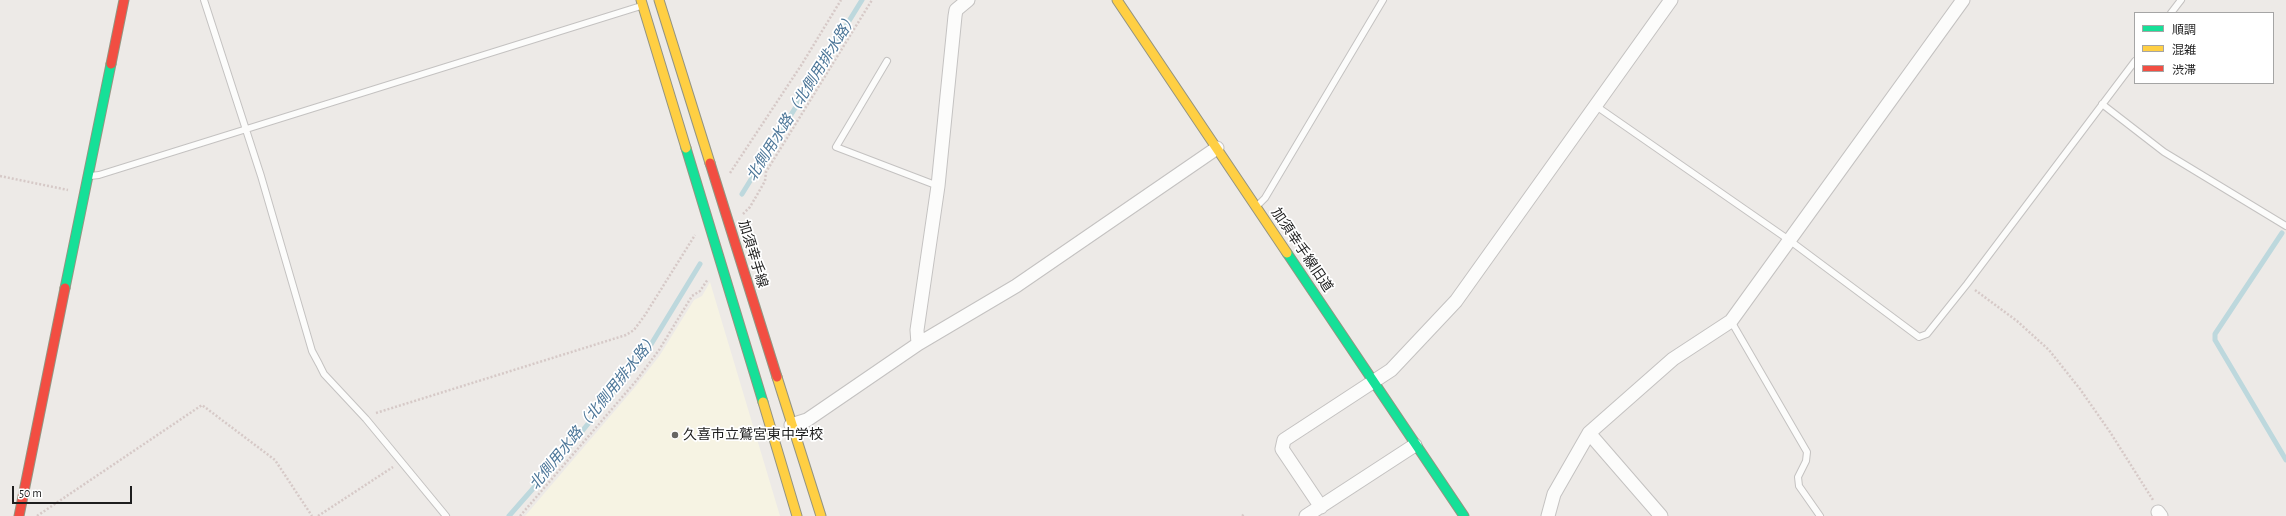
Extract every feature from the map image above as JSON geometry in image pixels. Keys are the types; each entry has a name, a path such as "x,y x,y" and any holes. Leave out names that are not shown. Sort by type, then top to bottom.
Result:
{"street":[{"path":"19,516 124,0"},
{"name":"加須幸手線","path":"660,0 791,425 821,516"},
{"path":"918,344 917,330 938,186 955,16 960,5 968,0"},
{"name":"加須幸手線旧道","path":"1117,0 1464,516"},
{"path":"1321,506 1282,449 1284,440 1391,370 1456,301 1671,0"},
{"path":"1548,516 1554,494 1589,433 1673,359 1731,321 1964,0"},
{"path":"641,3 711,226 797,516"},
{"path":"791,425 807,420 918,344 1016,286 1217,148"},
{"path":"1589,433 1661,516"},
{"path":"1306,516 1415,445"}],"lane":[{"path":"204,0 261,176 312,351 324,374 366,419 446,516"},
{"path":"1255,207 1265,198 1383,0"},
{"path":"2172,12 2181,0"},
{"path":"88,176 99,175 641,3"},
{"path":"1596,106 1789,240 1919,337 1927,334 1967,284 2134,61"},
{"path":"887,62 836,147 938,186"},
{"path":"2102,104 2164,152 2286,226"},
{"path":"1731,321 1807,452 1806,461 1798,477 1799,486 1820,516"}],"path":[{"path":"715,180 728,176 735,168 841,0"},
{"path":"740,216 750,207 765,181 766,172 872,0"},
{"path":"0,176 84,194"},
{"path":"366,419 375,414 626,335 634,330 645,315 694,235 711,226"},
{"path":"520,516 636,381 659,350 692,296 700,291 712,274"},
{"path":"1967,284 2016,321 2049,350 2080,389 2110,432 2153,500 2159,514"},
{"path":"37,516 202,405 275,460 312,516"},
{"path":"318,516 402,461"}],"shaded area":[{"name":"久喜市立鷲宮東中学校","path":"710,282 780,516 525,516 636,386 660,355 694,300 702,296"}],"waterway":[{"name":"北側用水路（北側用排水路）","path":"742,194 862,0"},
{"path":"2282,233 2215,334 2215,340 2286,460"},
{"name":"北側用水路（北側用排水路）","path":"509,516 566,451 647,351 700,264"}],"traffic: fast":[{"path":"65,288 111,64"},
{"path":"686,148 763,402"},
{"path":"1287,253 1464,516"}],"traffic: slow":[{"path":"641,0 686,148"},
{"path":"659,0 710,163"},
{"path":"1117,0 1287,253"},
{"path":"777,377 821,516"},
{"path":"763,402 797,516"}],"traffic: jam":[{"path":"111,64 124,0"},
{"path":"710,163 777,377"},
{"path":"19,516 65,288"}],"place":[{"name":"久喜市立鷲宮東中学校","path":"675,435"}]}
